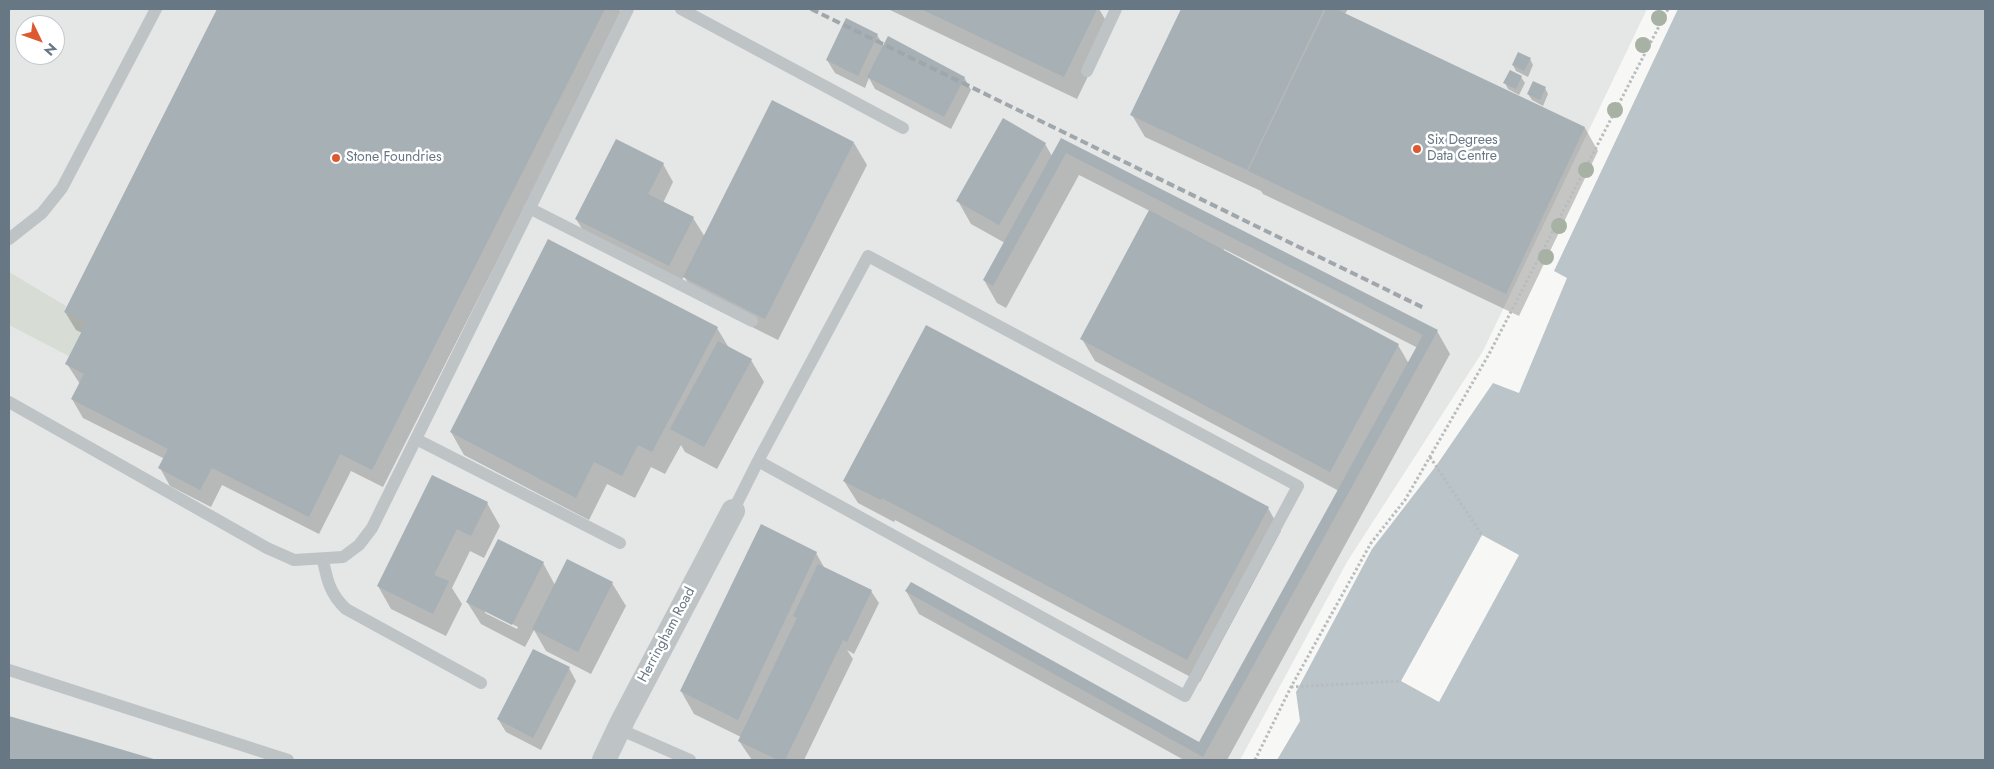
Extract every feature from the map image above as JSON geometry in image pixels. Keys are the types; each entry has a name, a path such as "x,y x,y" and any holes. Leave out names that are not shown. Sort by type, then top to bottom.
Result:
{"street":[{"name":"Herringham Road","path":"604,760 733,510"}],"lane":[{"path":"9,239 42,213 62,188 156,9"},
{"path":"9,402 266,548 294,560 323,560 343,557 359,544 368,533 628,9"},
{"path":"681,9 903,128"},
{"path":"1087,71 1116,9"},
{"path":"530,208 752,321"},
{"path":"733,510 758,461 868,256 1298,486 1185,696 758,461"},
{"path":"416,439 620,543"},
{"path":"323,560 328,586 335,598 346,608 482,683"},
{"path":"9,670 288,760"},
{"path":"619,729 690,760"}],"path":[{"path":"1255,760 1291,687 1371,543 1405,500 1489,354 1668,9"},
{"path":"1430,457 1482,535"},
{"path":"1291,687 1401,681"}],"shaded area":[{"path":"9,9 1647,9 1483,351 1347,562 1240,760 9,760"},
{"path":"1678,9 1985,9 1985,760 1277,760 1300,721 1296,692 1372,549 1436,466 1493,383 1519,393 1567,278 1554,271"},
{"path":"9,272 66,306 64,312 86,323 69,356 9,325"}],"pier":[{"path":"1482,535 1519,555 1439,702 1401,681"}],"building":[{"name":"Stone Foundries","path":"217,9 605,9 372,470 340,454 309,517 212,468 200,490 158,468 168,449 71,399 84,374 65,364 86,323 64,312"},
{"path":"921,9 1097,9 1064,77"},
{"path":"1181,9 1324,9 1247,170 1130,115"},
{"name":"Six Degrees Data Centre","path":"1326,9 1336,9 1585,127 1506,294 1248,171"},
{"path":"846,18 878,34 858,76 826,60"},
{"path":"888,36 965,77 944,117 867,77"},
{"path":"1518,52 1531,58 1524,71 1512,65"},
{"path":"1510,70 1522,76 1516,89 1503,83"},
{"path":"1533,81 1546,87 1540,100 1527,94"},
{"path":"772,100 854,142 765,319 683,277"},
{"path":"1003,118 1046,143 999,225 956,201"},
{"path":"1061,138 1438,330 1203,757 905,591 911,582 1199,742 1423,335 1066,153 993,286 983,280"},
{"path":"616,139 664,163 648,194 694,217 669,266 575,219"},
{"path":"1149,210 1399,344 1330,472 1080,339"},
{"path":"548,239 718,327 652,452 638,445 622,476 594,462 576,498 450,432"},
{"path":"926,325 1269,507 1187,660 882,498 881,500 843,481"},
{"path":"718,341 752,359 704,447 670,429"},
{"path":"432,475 488,502 471,536 457,529 434,575 449,581 433,614 377,586"},
{"path":"761,524 817,552 738,720 680,691"},
{"path":"498,539 544,562 512,625 466,602"},
{"path":"567,559 613,582 578,652 532,629"},
{"path":"818,564 872,590 847,642 843,640 785,760 778,760 738,741 797,618 793,616"},
{"path":"533,649 570,667 533,738 497,719"},
{"path":"9,716 157,760 9,760"}],"railway":[{"path":"811,9 1424,308"}],"place":[{"name":"Six Degrees Data Centre","path":"1417,149"},
{"name":"Stone Foundries","path":"336,158"}]}
